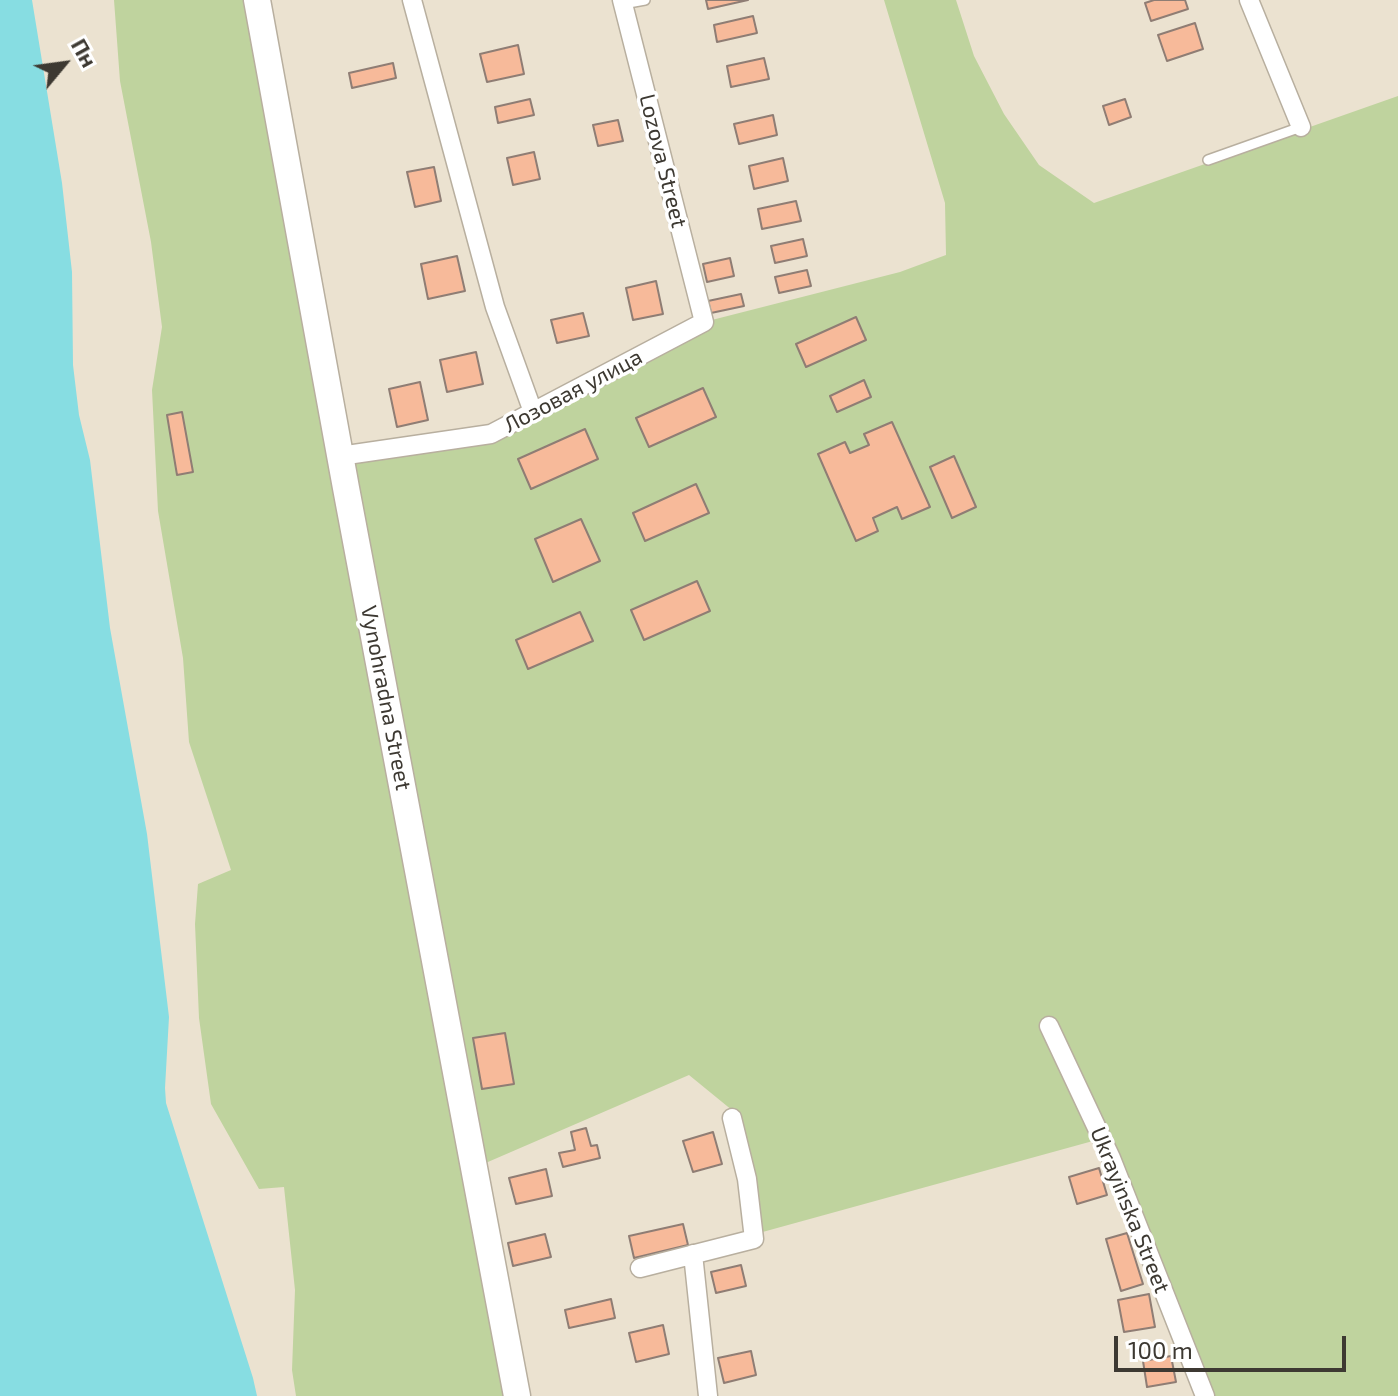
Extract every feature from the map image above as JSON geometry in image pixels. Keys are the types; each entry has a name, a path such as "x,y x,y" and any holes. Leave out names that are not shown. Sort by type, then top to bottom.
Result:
{"street":[{"name":"Vynohradna Street","path":"257,0 517,1396"},
{"path":"412,0 495,307 533,412"},
{"path":"1249,0 1301,127"},
{"name":"Lozova Street","path":"623,2 704,322"},
{"name":"Лозовая улица","path":"340,456 491,434 704,322"},
{"name":"Ukrayinska Street","path":"1049,1026 1111,1158 1205,1396"},
{"path":"640,1268 754,1239 747,1179 732,1118"},
{"path":"693,1254 708,1396"}],"lane":[{"path":"623,2 645,0"},
{"path":"1208,160 1301,127"}],"green space":[{"path":"114,0 257,0 340,455 491,434 704,322 900,272 946,255 945,203 884,0 956,0 974,56 1004,114 1039,165 1094,203 1398,96 1398,1396 1212,1396 1111,1136 759,1233 738,1115 689,1075 474,1168 517,1396 296,1396 292,1370 295,1290 284,1187 259,1189 211,1104 199,1018 195,924 198,884 231,870 189,742 183,658 158,511 152,390 162,327 151,242 120,81"}],"water":[{"path":"0,0 32,0 62,183 72,272 73,365 79,415 90,460 110,628 147,834 169,1017 166,1103 257,1396 0,1396"}],"building":[{"path":"706,0 748,0 708,9"},
{"path":"1185,0 1188,9 1151,21 1145,3"},
{"path":"753,16 757,33 717,42 714,25"},
{"path":"1195,23 1203,49 1167,61 1158,35"},
{"path":"518,45 524,74 487,82 480,54"},
{"path":"764,58 769,79 731,87 727,66"},
{"path":"393,63 396,78 352,88 349,73"},
{"path":"530,99 534,115 498,123 495,107"},
{"path":"1125,99 1131,117 1109,125 1103,106"},
{"path":"773,115 777,135 739,144 734,124"},
{"path":"618,120 623,141 598,146 593,125"},
{"path":"534,152 540,179 513,185 507,158"},
{"path":"783,158 788,181 754,189 749,166"},
{"path":"434,167 441,201 415,207 407,172"},
{"path":"796,201 801,221 762,229 758,209"},
{"path":"803,239 807,256 775,263 771,246"},
{"path":"457,256 465,291 428,299 421,264"},
{"path":"730,258 734,276 707,282 703,264"},
{"path":"807,270 811,286 779,293 775,277"},
{"path":"656,281 663,314 633,320 626,288"},
{"path":"741,294 744,306 711,313 708,301"},
{"path":"583,313 589,336 557,343 551,320"},
{"path":"856,317 866,340 806,367 796,344"},
{"path":"476,352 483,384 447,392 440,360"},
{"path":"864,380 871,397 837,412 830,396"},
{"path":"420,382 428,420 397,427 389,389"},
{"path":"703,388 716,417 649,447 636,418"},
{"path":"182,412 193,472 177,475 167,415"},
{"path":"892,422 930,507 902,519 897,507 873,518 878,531 856,541 818,454 845,442 850,453 869,445 864,434"},
{"path":"585,429 598,459 531,489 518,459"},
{"path":"954,456 976,507 952,518 930,467"},
{"path":"696,484 709,513 645,541 633,513"},
{"path":"581,519 600,561 553,582 535,539"},
{"path":"697,581 710,611 644,640 631,610"},
{"path":"580,612 593,641 528,669 516,640"},
{"path":"505,1033 514,1084 482,1089 473,1038"},
{"path":"586,1128 591,1146 597,1145 600,1158 563,1167 559,1153 575,1150 571,1132"},
{"path":"713,1132 722,1164 693,1172 683,1141"},
{"path":"1099,1168 1107,1195 1077,1204 1069,1177"},
{"path":"546,1169 552,1196 516,1204 509,1178"},
{"path":"683,1224 688,1245 634,1258 629,1236"},
{"path":"1127,1233 1143,1284 1121,1291 1106,1239"},
{"path":"545,1234 551,1257 513,1266 508,1243"},
{"path":"741,1265 746,1286 716,1293 711,1272"},
{"path":"1149,1294 1155,1327 1124,1332 1118,1300"},
{"path":"611,1299 615,1318 569,1328 565,1310"},
{"path":"663,1325 669,1354 636,1362 629,1333"},
{"path":"751,1351 756,1375 724,1383 718,1358"},
{"path":"1171,1356 1176,1382 1147,1387 1143,1361"}]}
